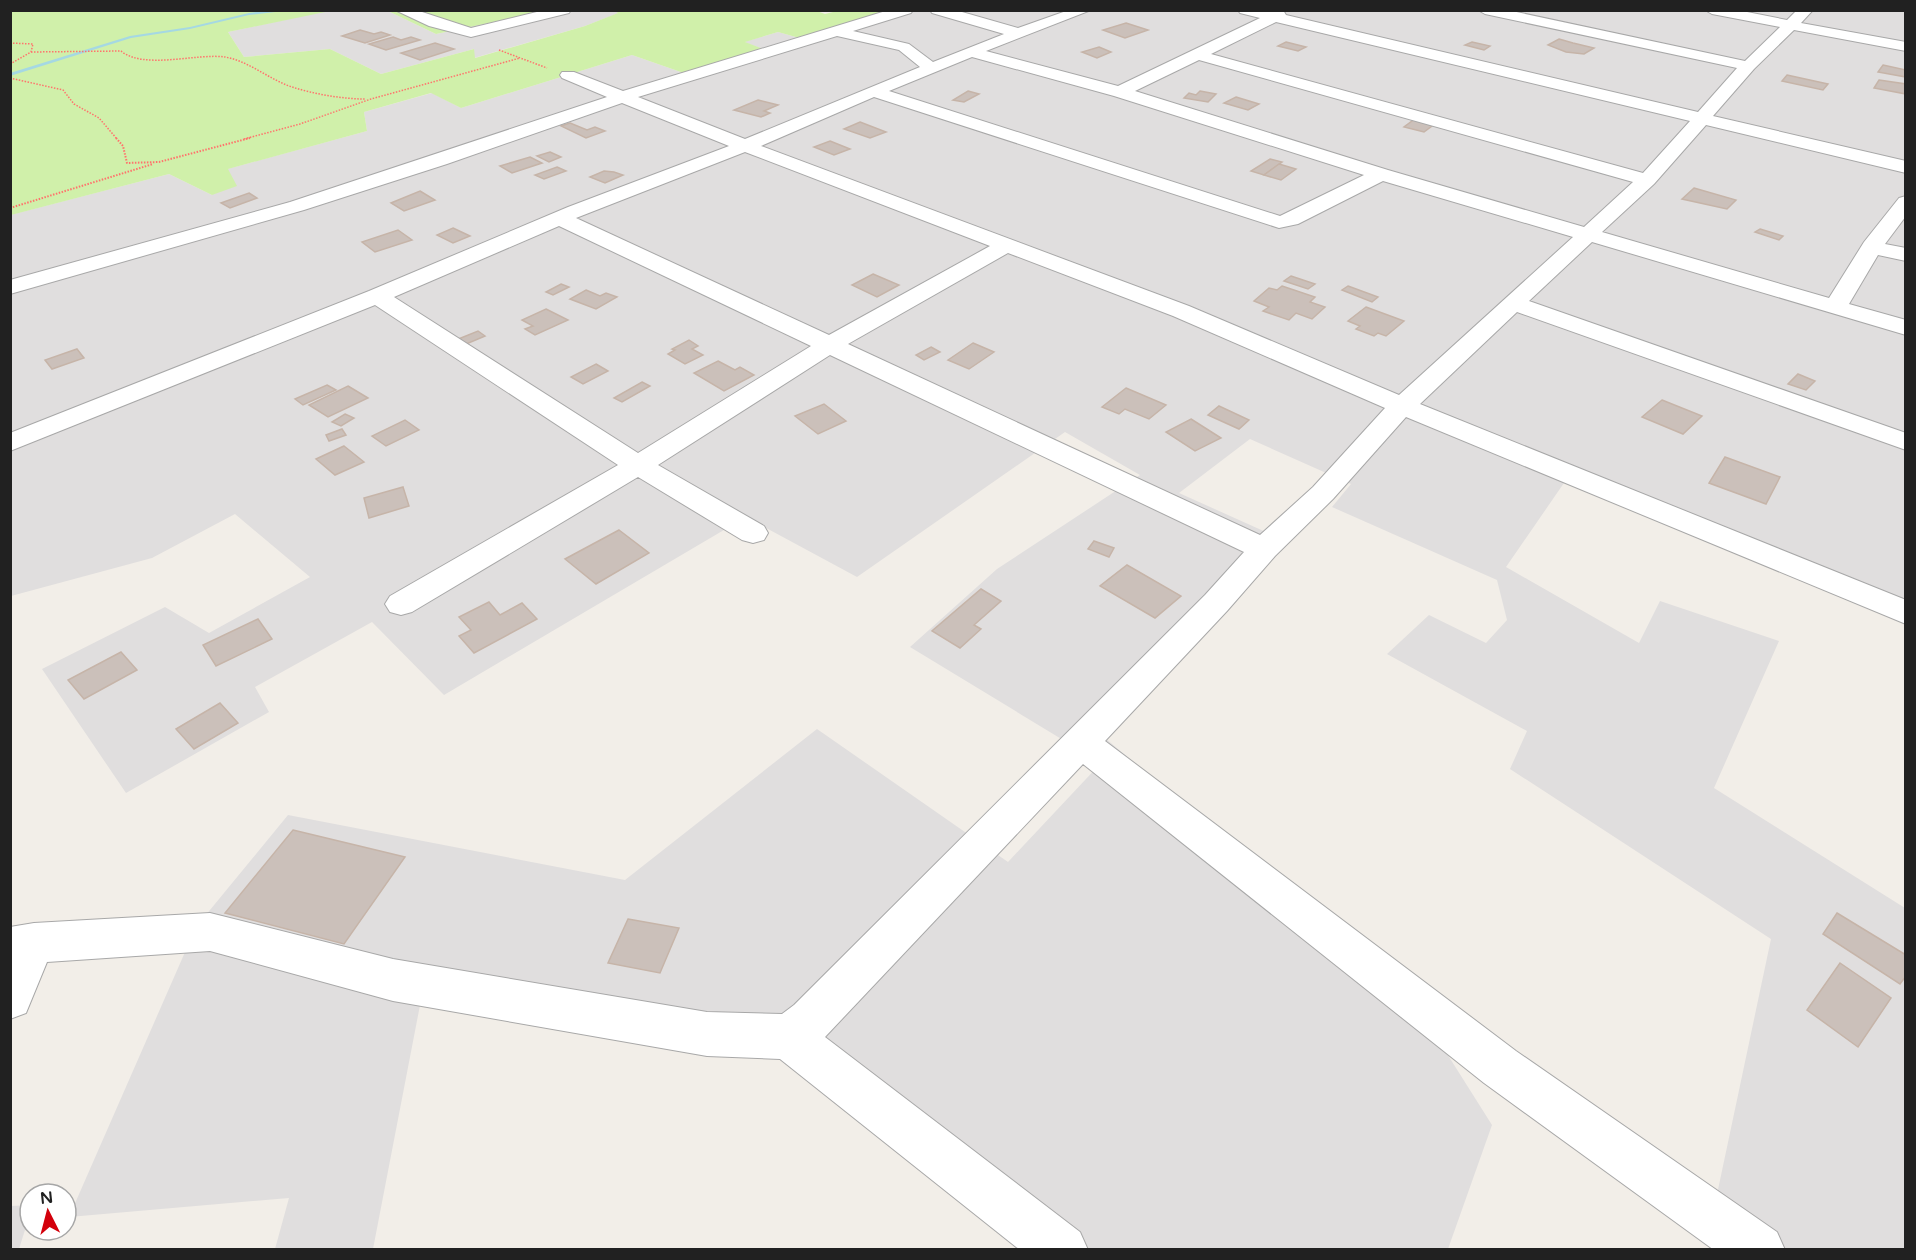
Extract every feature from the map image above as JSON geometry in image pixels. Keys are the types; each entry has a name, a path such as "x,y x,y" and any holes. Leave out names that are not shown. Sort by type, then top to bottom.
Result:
{"street":[{"path":"402,10 434,24 471,33 564,10"},
{"path":"10,287 308,202 440,160 625,96 906,10"},
{"path":"937,10 1019,33"},
{"path":"16,432 376,297 559,218 745,146 971,52 1084,10"},
{"path":"1245,10 1281,14 1905,167"},
{"path":"1485,10 1748,66"},
{"path":"1712,10 1797,18 1905,47"},
{"path":"1120,92 1281,14"},
{"path":"788,1037 810,1021 1216,603 1264,549 1323,493 1402,406 1647,180 1748,66 1797,18"},
{"path":"835,30 904,47 931,68"},
{"path":"471,33 471,36 499,50"},
{"path":"971,52 1120,92 1380,174 1905,328"},
{"path":"1199,55 1647,180"},
{"path":"568,75 745,146 1181,311 1402,406 1905,613"},
{"path":"873,91 1279,222 1291,220 1380,174"},
{"path":"1835,306 1872,246 1905,202"},
{"path":"559,218 1264,549"},
{"path":"401,604 638,465 831,344 1005,246"},
{"path":"1872,246 1905,255"},
{"path":"376,297 638,465 753,533"},
{"path":"1515,304 1905,442"},
{"path":"1080,742 1500,1067 1759,1250"},
{"path":"10,998 22,945 210,932 393,980 707,1034 788,1037 1062,1250"}],"path":[{"path":"10,43 33,44 31,52"},
{"path":"499,50 568,75"},
{"path":"10,64 31,52 121,51 128,57 165,60 225,57 267,74 291,87 354,99 371,99"},
{"path":"10,208 159,162 300,124 371,99 520,58"},
{"path":"10,78 63,90 74,104 99,118 123,146 127,163 159,162"}],"shaded area":[{"path":"330,10 388,11 436,34 546,11 615,10 619,13 585,26 474,58 474,49 381,74 330,49 244,57 228,32"},
{"path":"901,11 1905,11 1905,600 1575,467 1506,567 1639,643 1660,601 1779,641 1714,788 1905,908 1905,1249 1735,1249 1712,1218 1771,939 1510,769 1527,731 1387,654 1429,615 1486,643 1507,620 1497,580 1332,507 1351,484 1250,439 1179,493 1268,533 1084,720 1415,1003 1492,1125 1448,1249 1081,1249 782,1013 745,1034 426,974 373,1249 275,1249 289,1198 78,1216 78,1196 196,927 288,815 625,880 817,729 1008,862 1101,763 910,647 997,569 1140,475 1065,432 857,577 746,517 444,695 372,622 255,687 269,712 126,793 42,669 165,607 209,633 310,577 235,514 152,558 11,596 10,215 169,174 212,195 227,169 367,131 364,112 432,93 461,108 632,55 698,78 773,53 744,42 778,32 803,39"},
{"path":"11,1206 18,1206 18,1242 21,1242 19,1249 11,1249"}],"green space":[{"path":"814,10 825,14 841,10 901,11 803,39 778,32 745,42 774,53 698,78 632,55 461,108 431,93 364,112 367,131 228,169 237,186 212,195 169,174 11,215 11,11 330,11 228,32 244,57 330,49 381,74 474,49 475,58 585,26 618,13 615,11"},
{"path":"388,11 546,11 436,34"}],"building":[{"path":"1126,23 1148,30 1125,38 1103,30"},
{"path":"360,30 390,35 365,43 342,36"},
{"path":"393,37 401,40 411,37 420,40 386,50 369,44"},
{"path":"1559,39 1594,48 1584,54 1566,52 1548,45"},
{"path":"1286,42 1306,47 1298,51 1278,46"},
{"path":"1472,42 1490,46 1484,50 1465,45"},
{"path":"435,43 454,49 420,60 401,53"},
{"path":"1099,47 1111,52 1097,58 1082,52"},
{"path":"1883,65 1906,70 1906,77 1878,72"},
{"path":"1787,75 1828,84 1823,90 1782,81"},
{"path":"1879,80 1906,84 1906,94 1874,88"},
{"path":"968,91 979,94 964,102 953,100"},
{"path":"1200,91 1216,94 1208,102 1184,98 1189,93 1196,95"},
{"path":"1236,97 1259,104 1248,110 1224,103"},
{"path":"758,100 778,105 764,111 770,113 761,117 734,110"},
{"path":"1416,118 1436,123 1424,132 1404,127"},
{"path":"860,122 886,132 870,138 844,129"},
{"path":"570,123 587,130 595,127 605,131 586,138 561,126"},
{"path":"830,141 850,149 834,155 814,147"},
{"path":"550,152 561,157 549,162 537,156"},
{"path":"530,157 542,163 512,173 500,166"},
{"path":"1270,159 1282,162 1264,175 1251,171"},
{"path":"1279,164 1296,169 1281,180 1264,175"},
{"path":"557,167 566,171 544,179 535,175"},
{"path":"604,171 623,175 605,183 590,177"},
{"path":"1694,188 1736,200 1727,209 1682,199"},
{"path":"420,191 435,200 404,211 391,203"},
{"path":"249,193 257,198 230,208 221,203"},
{"path":"453,228 470,236 453,243 437,235"},
{"path":"1760,229 1783,236 1779,240 1755,232"},
{"path":"398,230 412,240 375,252 362,242"},
{"path":"873,274 899,285 877,297 852,285"},
{"path":"1291,276 1315,284 1308,289 1284,281"},
{"path":"561,284 569,287 553,295 546,292"},
{"path":"1282,286 1315,297 1310,302 1325,307 1312,319 1296,313 1289,320 1263,311 1269,307 1254,301 1269,288 1277,290"},
{"path":"1348,286 1378,297 1372,302 1342,290"},
{"path":"586,290 600,296 606,293 617,297 596,309 570,299"},
{"path":"1366,307 1404,321 1386,336 1378,333 1374,336 1356,329 1360,326 1348,321"},
{"path":"546,309 568,320 535,335 525,329 533,326 522,320"},
{"path":"478,331 485,336 464,345 456,340"},
{"path":"689,340 698,346 692,349 703,355 685,364 668,354 675,350 672,349"},
{"path":"973,343 994,352 969,369 948,360"},
{"path":"931,347 940,352 924,360 916,355"},
{"path":"77,349 84,358 52,369 45,360"},
{"path":"718,361 735,370 740,367 754,375 724,391 694,373"},
{"path":"596,364 608,371 583,384 571,377"},
{"path":"1798,374 1815,381 1806,390 1788,384"},
{"path":"642,382 650,386 622,402 614,398"},
{"path":"327,385 336,390 303,405 295,399"},
{"path":"348,386 368,398 328,417 309,405"},
{"path":"1126,388 1166,405 1149,419 1125,409 1119,414 1102,407"},
{"path":"1662,400 1702,416 1683,434 1642,417"},
{"path":"824,404 846,421 818,434 795,416"},
{"path":"1219,406 1249,420 1239,429 1208,415"},
{"path":"345,414 354,418 341,426 332,422"},
{"path":"1191,419 1221,438 1195,451 1166,432"},
{"path":"405,420 419,430 386,446 372,436"},
{"path":"342,429 346,435 329,441 326,435"},
{"path":"344,446 364,462 335,475 316,459"},
{"path":"1725,457 1780,477 1766,504 1709,483"},
{"path":"403,487 409,506 369,518 364,498"},
{"path":"619,530 649,553 596,584 565,559"},
{"path":"1094,541 1114,548 1109,557 1088,549"},
{"path":"1127,565 1181,596 1155,618 1100,586"},
{"path":"981,589 1001,601 974,625 981,629 960,648 932,631"},
{"path":"489,602 500,615 522,603 537,619 474,653 459,636 471,630 459,617"},
{"path":"258,619 272,639 216,666 203,645"},
{"path":"121,652 137,670 84,699 68,680"},
{"path":"220,703 238,723 194,749 176,729"},
{"path":"293,830 405,857 344,944 225,913"},
{"path":"1837,913 1906,955 1906,976 1900,984 1823,934"},
{"path":"628,919 679,928 660,973 608,963"},
{"path":"1840,963 1891,998 1858,1047 1807,1010"}],"waterway":[{"path":"10,75 130,37 190,28 249,14 290,10"}]}
